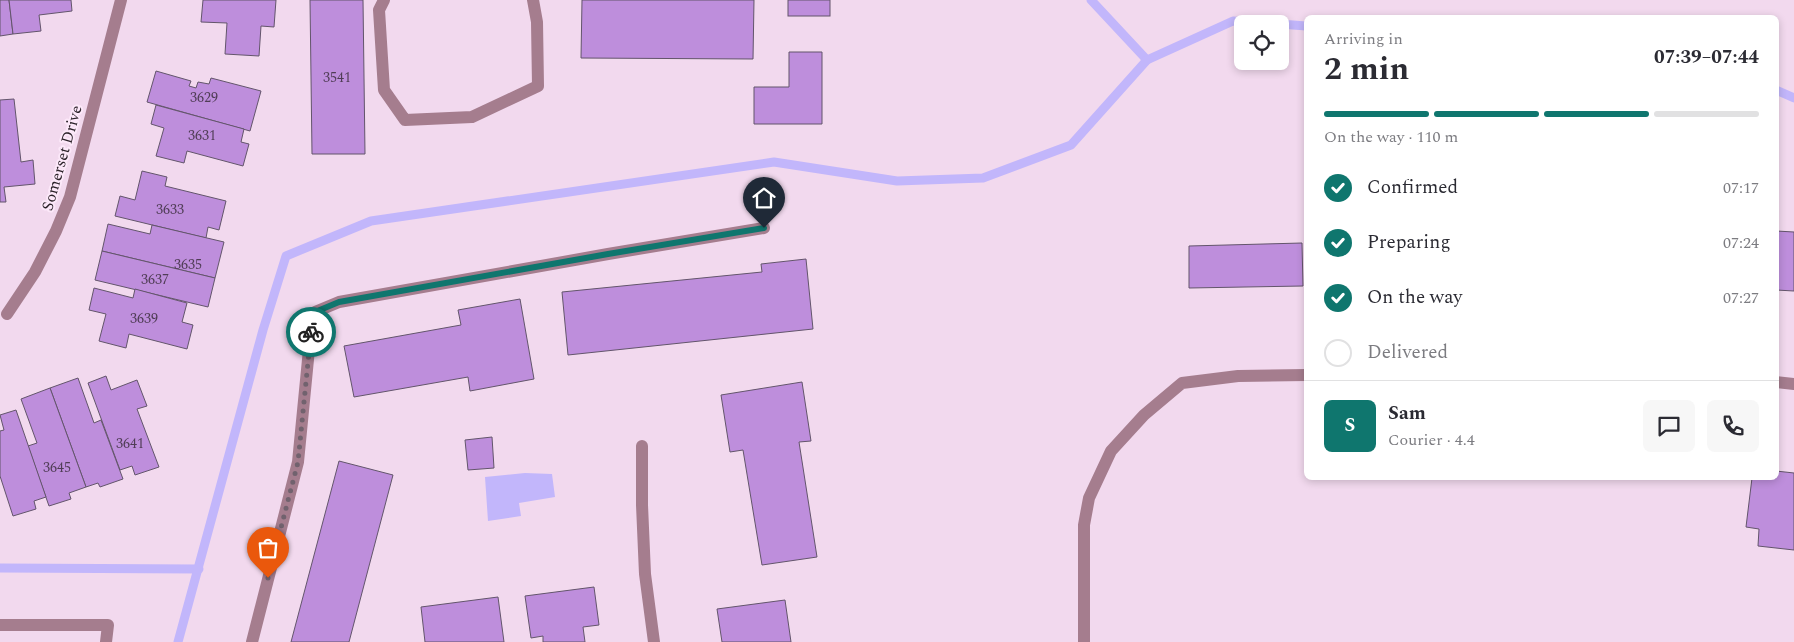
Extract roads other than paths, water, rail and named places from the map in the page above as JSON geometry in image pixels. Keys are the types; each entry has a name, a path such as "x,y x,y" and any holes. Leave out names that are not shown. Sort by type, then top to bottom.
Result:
{"street":[{"name":"Somerset Drive","path":"7,314 35,272 56,232 70,197 120,0"},
{"path":"384,0 379,10 384,90 405,120 472,117 538,86 537,22 533,0"},
{"path":"252,642 298,462 310,339 315,312 339,302 764,228"},
{"path":"1084,642 1084,526 1089,498 1111,451 1144,415 1182,383 1238,376 1304,375"},
{"path":"1779,382 1794,384"},
{"path":"642,446 645,574 654,642"},
{"path":"0,625 108,626 106,642"}],"waterway":[{"path":"1091,0 1147,60"},
{"path":"178,642 263,330 286,256 371,221 774,162 897,181 983,178 1071,145 1147,60 1234,21"},
{"path":"1289,25 1304,26"},
{"path":"1779,91 1794,98"},
{"path":"0,568 199,569"}]}
